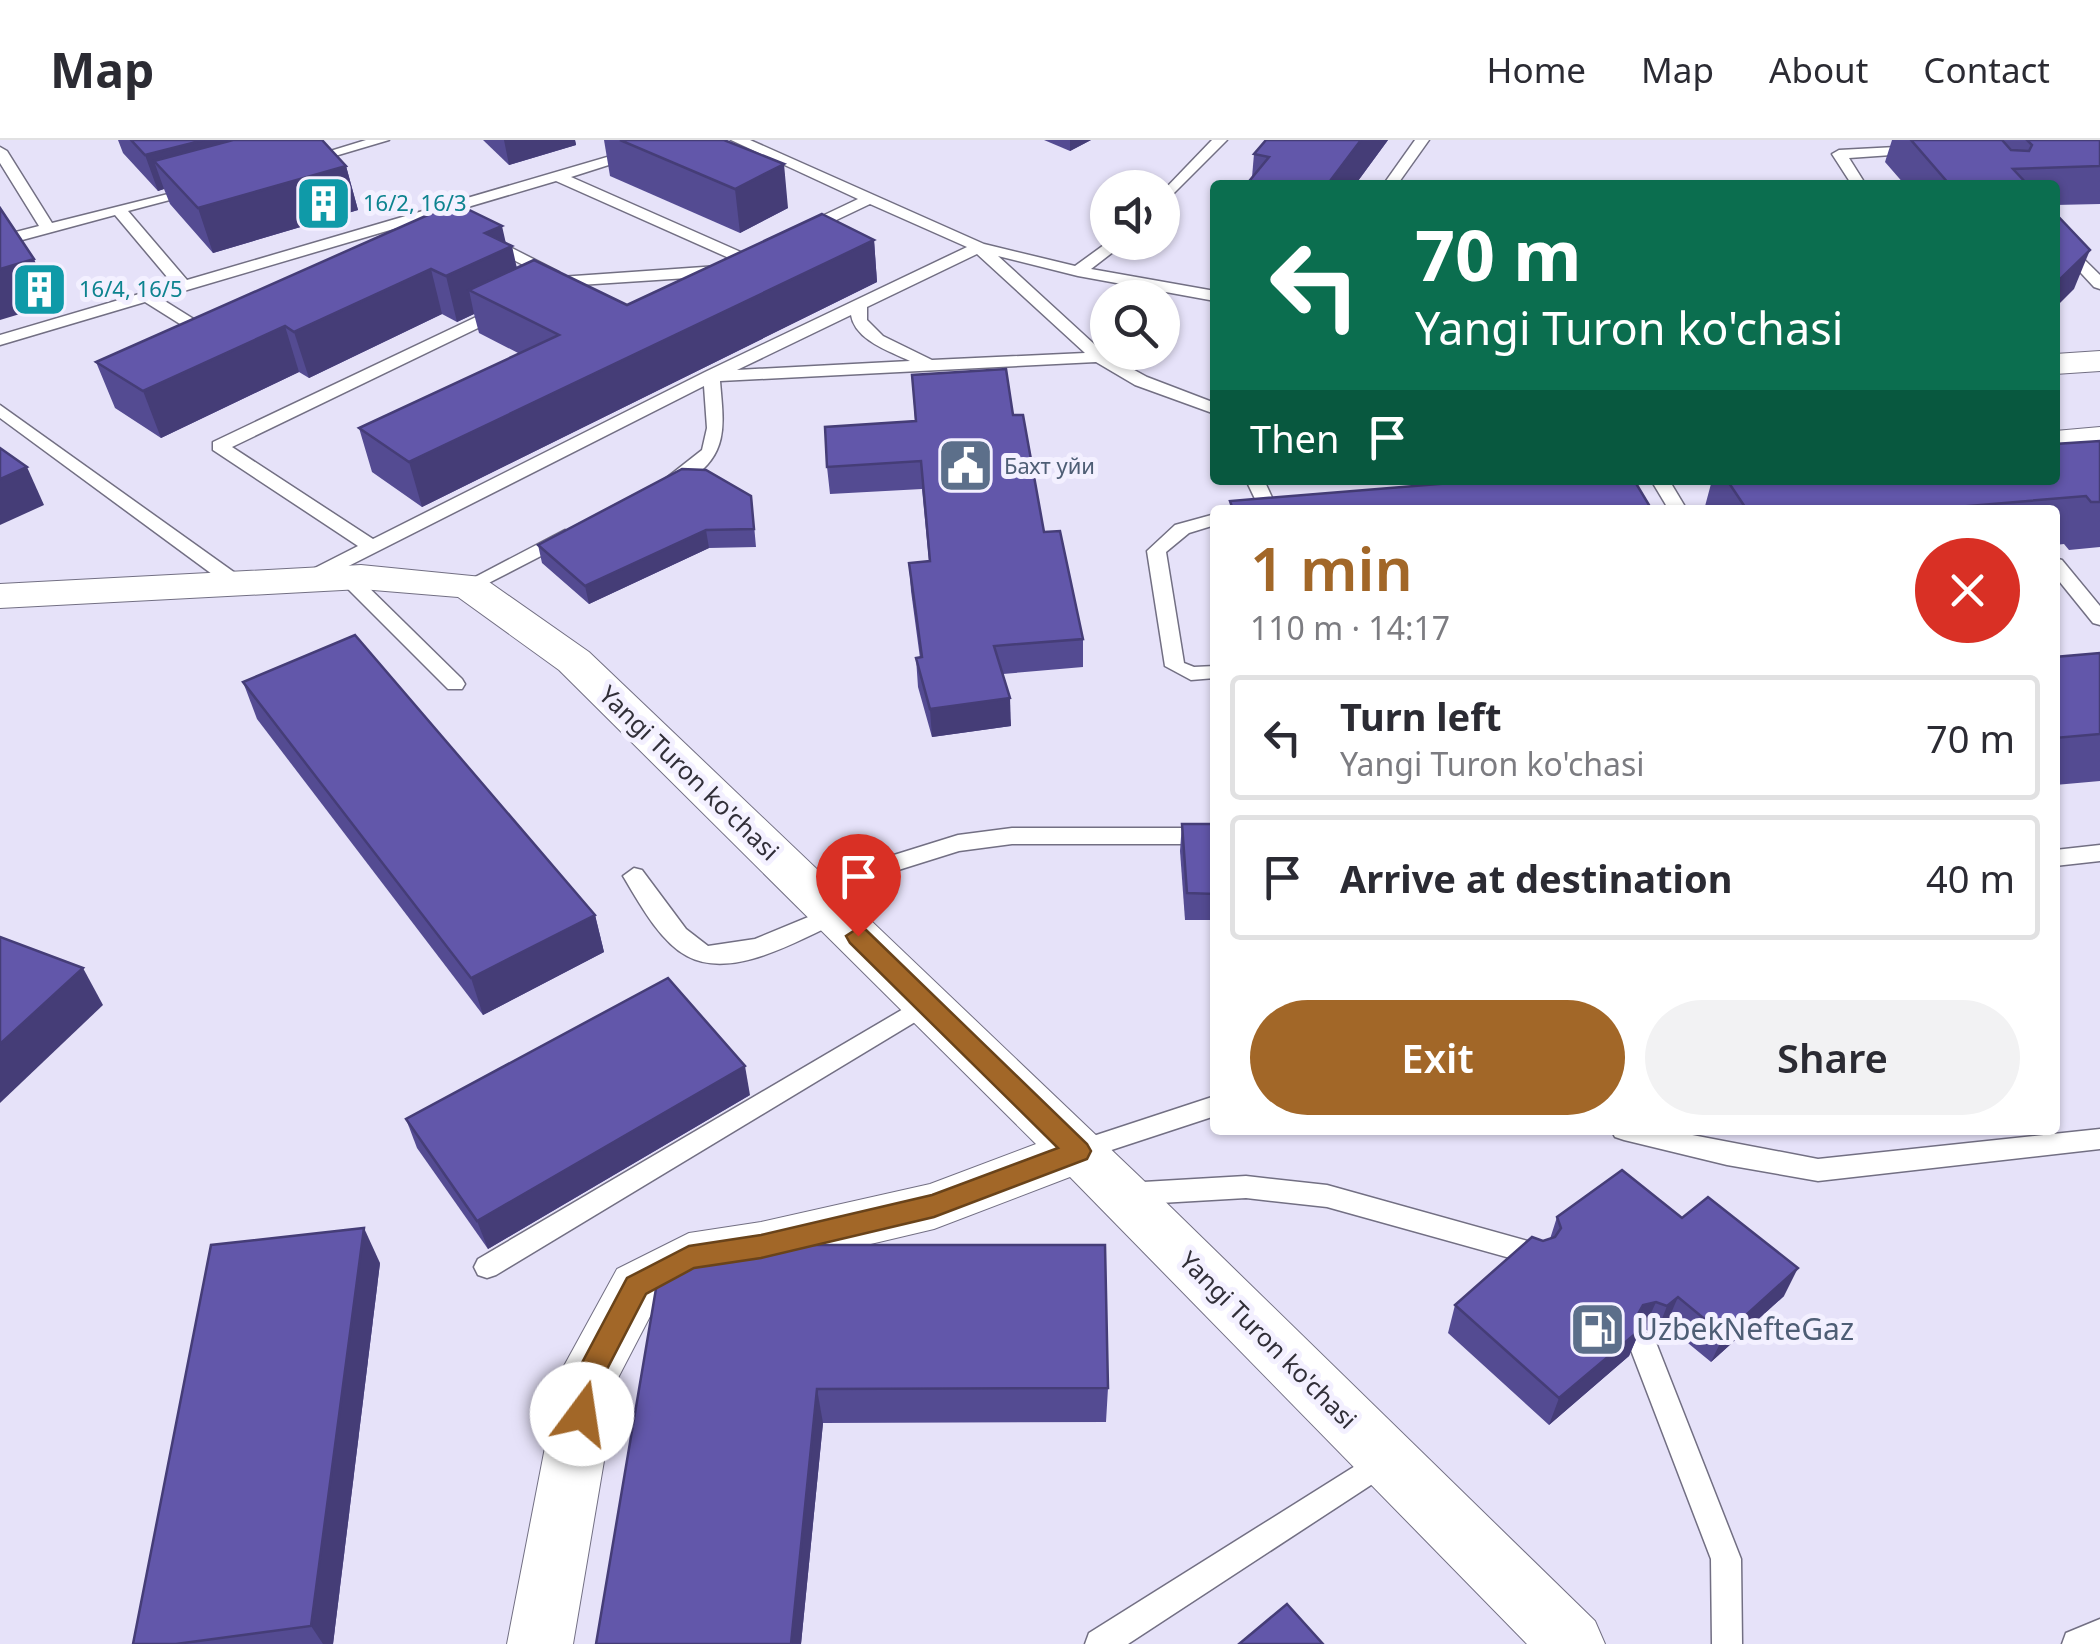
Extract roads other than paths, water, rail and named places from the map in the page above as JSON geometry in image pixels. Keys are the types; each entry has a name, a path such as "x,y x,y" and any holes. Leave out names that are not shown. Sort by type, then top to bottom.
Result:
{"street":[{"path":"2060,364 2100,361"},
{"path":"2060,442 2100,438"},
{"path":"1256,498 1304,501"},
{"name":"Yangi Turon ko'chasi","path":"0,596 238,584 342,568 468,586 574,661 1122,1194 1572,1644"},
{"path":"540,1644 589,1376 637,1286 689,1257 761,1246 934,1206 1078,1151"}],"lane":[{"path":"288,165 382,140"},
{"path":"0,340 184,287 449,222 557,176 680,140"},
{"path":"738,140 979,247 1078,271 1210,295"},
{"path":"1180,182 1220,140"},
{"path":"1394,180 1422,140"},
{"path":"1824,140 1839,154 1856,180"},
{"path":"1839,154 1935,150"},
{"path":"0,151 48,229"},
{"path":"557,176 744,259"},
{"path":"0,241 212,185"},
{"path":"791,236 871,198"},
{"path":"118,210 184,287"},
{"path":"449,222 564,281"},
{"path":"2060,241 2100,284"},
{"path":"547,289 564,281 692,276 719,271 776,244"},
{"path":"342,568 711,376 979,247"},
{"path":"979,247 1090,349"},
{"path":"1078,271 1094,260"},
{"path":"148,297 213,338"},
{"path":"858,305 859,321 877,339 932,365"},
{"path":"455,684 219,446 512,306"},
{"path":"711,376 1090,357"},
{"path":"1122,370 1210,407"},
{"path":"652,492 702,466 716,447 711,376"},
{"path":"0,410 238,584"},
{"path":"1210,521 1182,529 1156,551 1174,666 1191,674 1210,672"},
{"path":"468,586 585,526"},
{"path":"2060,568 2090,595 2100,619"},
{"path":"2060,598 2090,595"},
{"path":"634,876 692,949 709,956 739,954 822,902 958,843 1012,836 1210,836"},
{"path":"2060,857 2100,853"},
{"path":"486,1268 928,1004"},
{"path":"1078,1151 1210,1108"},
{"path":"1645,1135 1727,1155 1818,1170 2100,1139"},
{"path":"1122,1194 1246,1187 1328,1196 1536,1254"},
{"path":"1643,1345 1726,1559 1727,1644"},
{"path":"1100,1644 1387,1459"},
{"path":"2078,1644 2100,1634"}],"place":[{"name":"16/2, 16/3","path":"324,203"},
{"name":"16/4, 16/5","path":"40,289"},
{"name":"Бахт уйи","path":"965,466"},
{"name":"UzbekNefteGaz","path":"1597,1330"}]}
